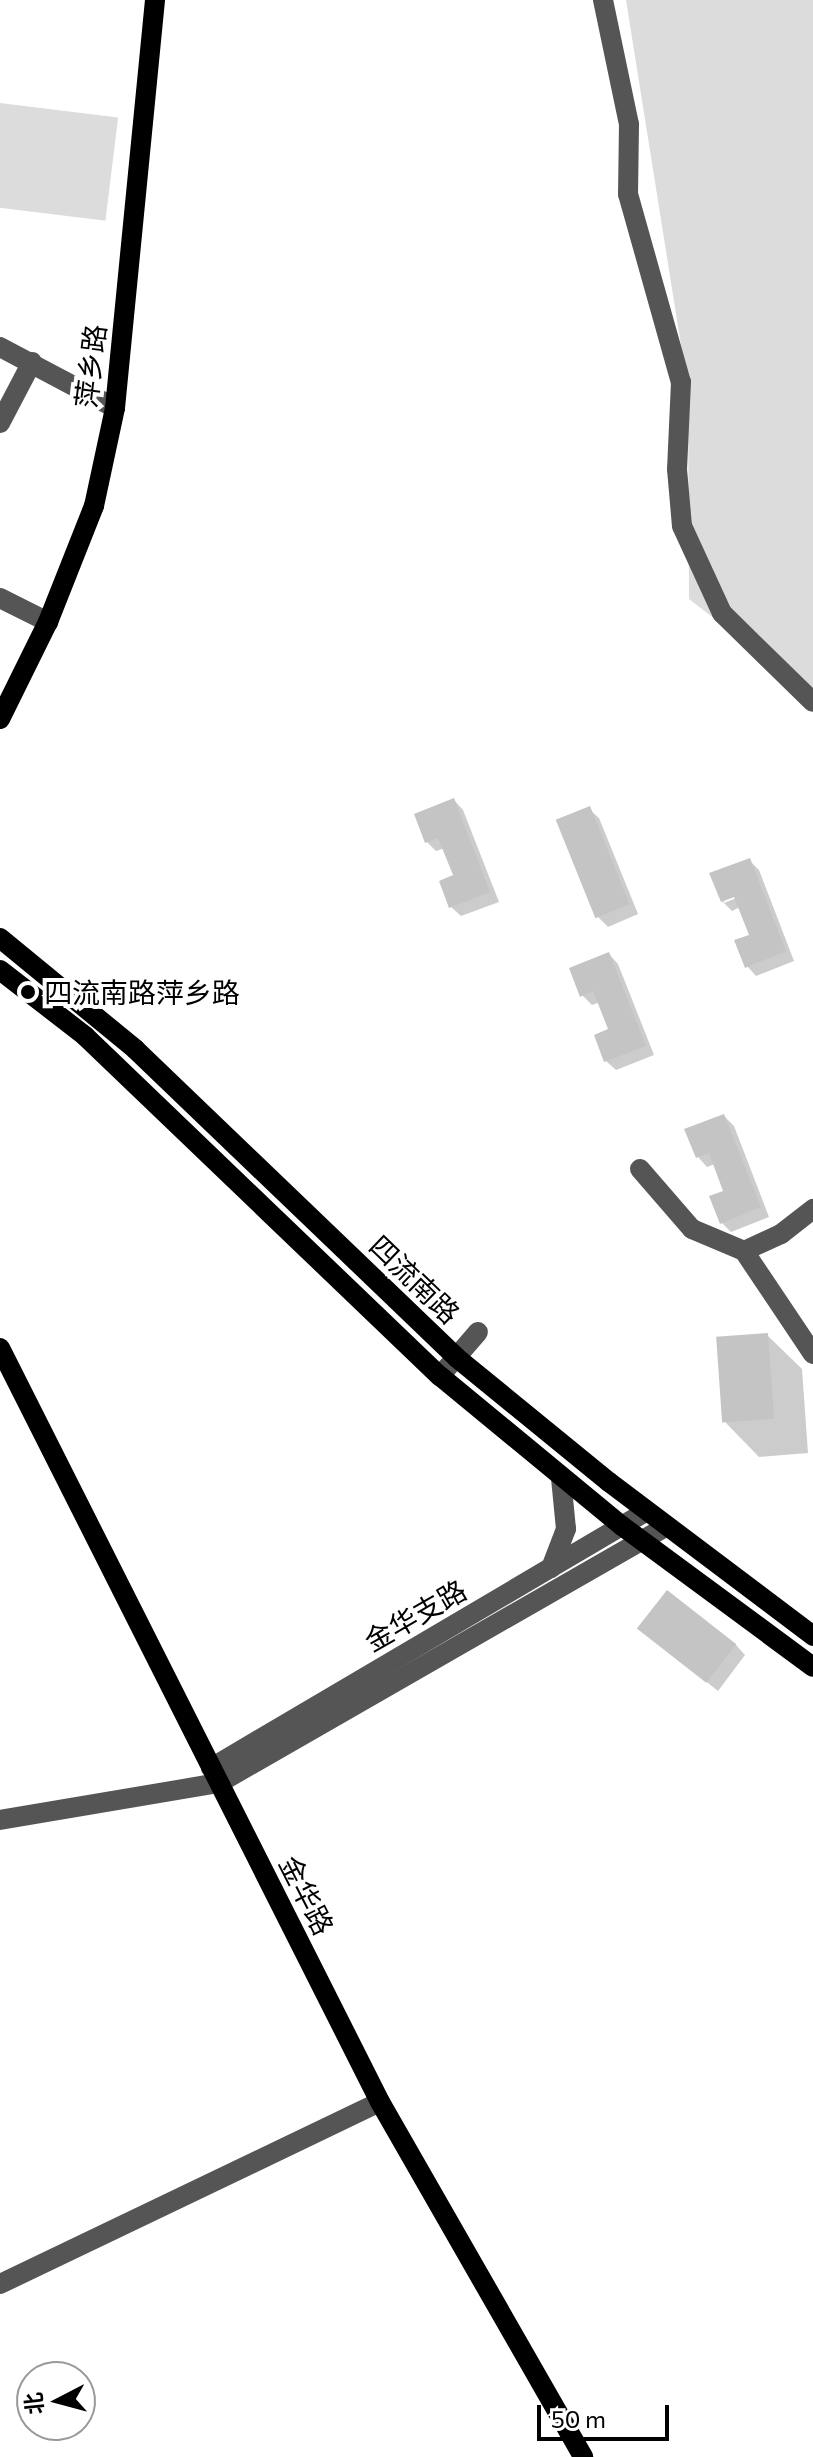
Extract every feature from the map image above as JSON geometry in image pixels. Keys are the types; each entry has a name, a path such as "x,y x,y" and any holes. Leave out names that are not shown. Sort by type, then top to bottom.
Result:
{"main road":[{"name":"萍乡路","path":"0,718 48,622 94,506 115,408 155,0"},
{"name":"四流南路","path":"0,938 135,1049 457,1358 647,1511 813,1636"},
{"name":"四流南路","path":"0,970 85,1036 440,1376 642,1542 813,1667"},
{"name":"金华路","path":"0,1348 380,2102 583,2457"}],"street":[{"path":"603,0 629,124 628,194 681,382 677,469 682,526 722,613 813,702"},
{"path":"0,347 115,408"},
{"path":"0,423 32,362"},
{"path":"0,598 48,622"},
{"path":"640,1169 692,1229 744,1251 813,1354"},
{"path":"744,1251 781,1234 813,1209"},
{"path":"440,1376 478,1332"},
{"path":"551,1568 566,1529 561,1478"},
{"name":"金华支路","path":"0,1820 215,1776 647,1511"},
{"path":"215,1776 667,1526"},
{"path":"0,2284 380,2102"}],"shaded area":[{"path":"626,0 813,0 813,695 689,599 688,389"},
{"path":"0,103 118,118 105,221 0,208"}],"building":[{"path":"454,798 490,892 449,908 439,881 453,875 438,838 425,843 414,814"},
{"path":"590,806 630,904 595,918 556,820"},
{"path":"750,858 786,951 745,968 734,940 749,935 734,897 721,902 709,873"},
{"path":"609,952 646,1046 604,1062 594,1035 608,1029 593,991 580,997 569,968"},
{"path":"724,1114 761,1207 720,1224 709,1196 723,1191 709,1153 696,1158 684,1129"},
{"path":"768,1333 774,1419 722,1422 716,1337"},
{"path":"667,1590 736,1644 706,1683 637,1629"}],"place":[{"name":"四流南路萍乡路","path":"28,992"}]}
